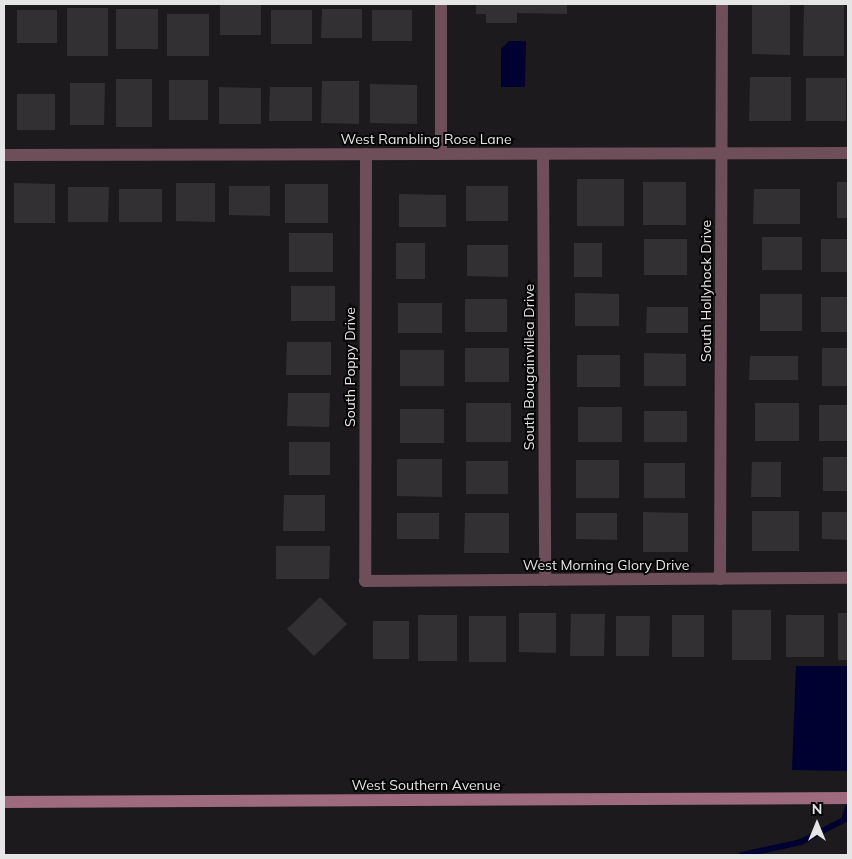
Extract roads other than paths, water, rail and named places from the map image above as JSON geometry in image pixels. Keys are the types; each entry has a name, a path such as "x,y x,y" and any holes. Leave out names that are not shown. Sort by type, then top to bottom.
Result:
{"main road":[{"name":"West Southern Avenue","path":"4,802 848,798"}],"street":[{"path":"441,4 441,154"},
{"name":"South Hollyhock Drive","path":"720,579 722,4"},
{"name":"West Rambling Rose Lane","path":"4,155 848,153"},
{"name":"South Poppy Drive","path":"365,581 366,154"},
{"name":"South Bougainvillea Drive","path":"543,154 545,580"},
{"name":"West Morning Glory Drive","path":"365,581 848,578"}],"waterway":[{"path":"742,855 801,842 844,820 848,808"}]}
